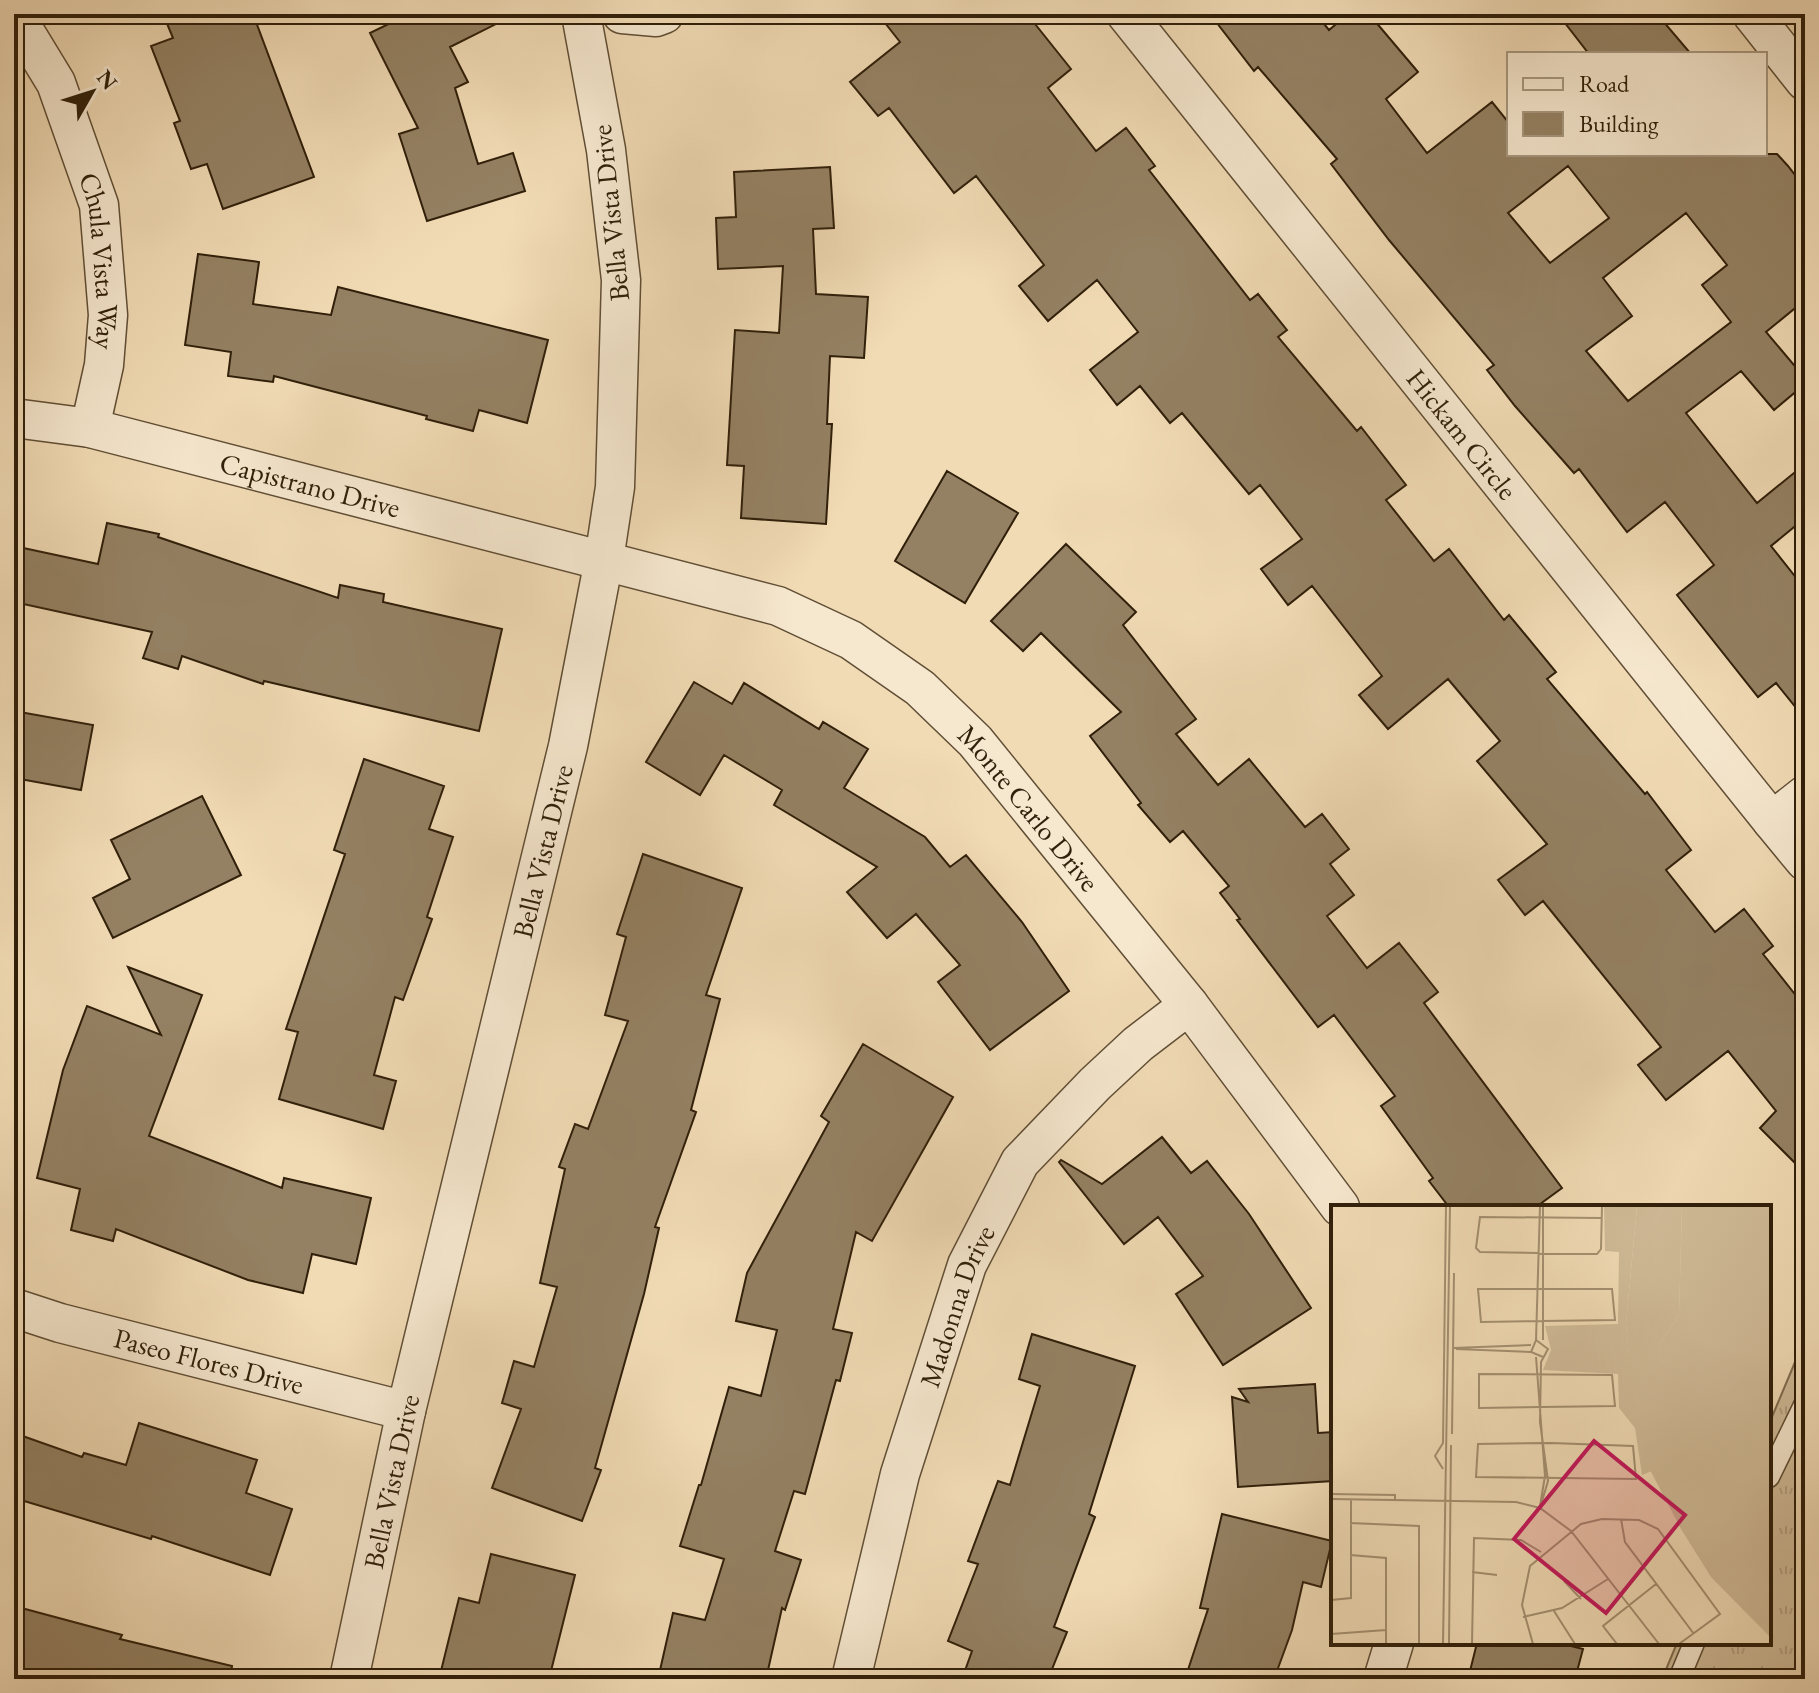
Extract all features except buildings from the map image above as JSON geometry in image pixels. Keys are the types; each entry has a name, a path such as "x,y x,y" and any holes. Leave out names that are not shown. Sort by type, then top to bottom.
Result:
{"street":[{"name":"Chula Vista Way","path":"14,14 56,83 99,205 108,315 104,365 90,428"},
{"name":"Bella Vista Drive","path":"349,1679 406,1411 568,746 618,472 621,280 606,150 581,14"},
{"path":"622,14 656,17 664,14"},
{"name":"Hickam Circle","path":"1126,14 1805,861"},
{"path":"1752,14 1805,81"},
{"name":"Capistrano Drive","path":"14,418 90,428 604,560"},
{"name":"Monte Carlo Drive","path":"604,560 778,606 851,640 920,688 975,741 1189,1005 1339,1205"},
{"path":"1772,821 1805,795"},
{"name":"Madonna Drive","path":"851,1679 900,1474 967,1265 1020,1162 1138,1044 1189,1005"},
{"name":"Paseo Flores Drive","path":"14,1308 60,1323 406,1411"},
{"path":"1383,1679 1393,1645"}],"lane":[{"path":"1771,1473 1805,1403"},
{"path":"1679,1679 1693,1645"}],"green space":[{"path":"1803,1343 1805,1679 1662,1679 1676,1645 1771,1645 1771,1419"}]}
